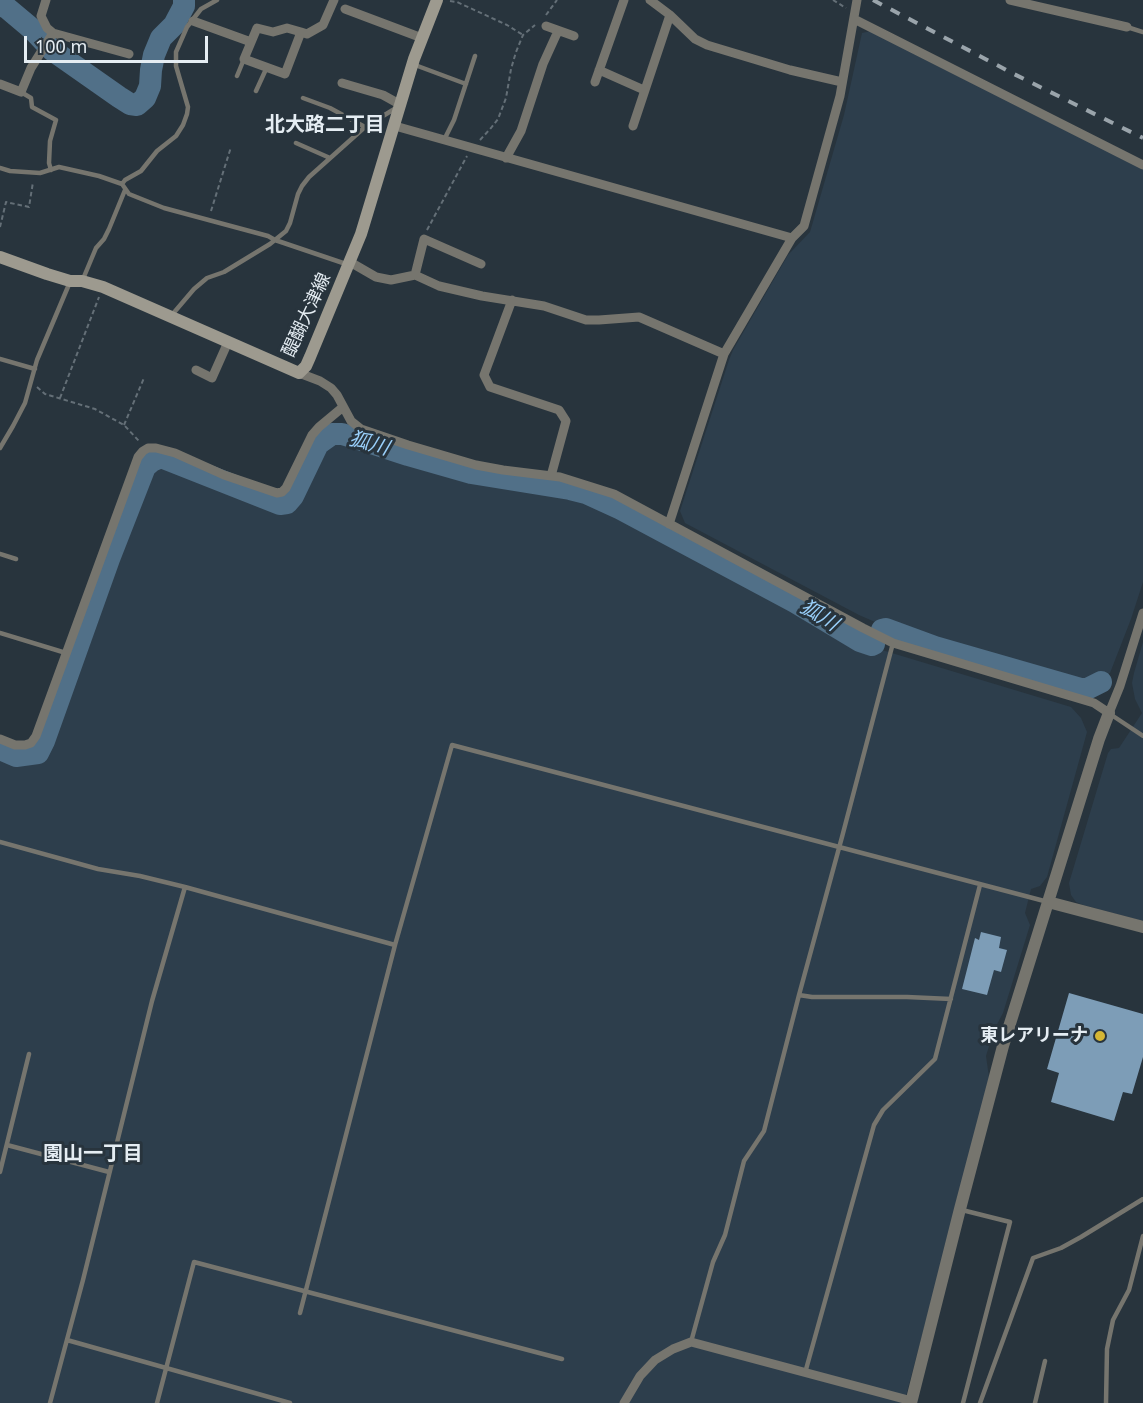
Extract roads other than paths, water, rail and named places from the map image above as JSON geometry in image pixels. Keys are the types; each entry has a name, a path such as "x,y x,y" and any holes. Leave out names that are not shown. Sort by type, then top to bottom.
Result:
{"main road":[{"name":"醍醐大津線","path":"0,257 37,271 103,287 299,373 306,366 350,264 413,64 437,0"}],"street":[{"path":"46,0 41,16 51,36"},
{"path":"301,32 285,74 244,59 257,28 273,32 287,28 301,32 307,34 323,25 334,0"},
{"path":"595,82 624,0"},
{"path":"650,0 695,39 707,45 790,70 842,82"},
{"path":"669,524 724,354 792,238 804,226 840,96 857,0"},
{"path":"1010,0 1127,27"},
{"path":"345,9 361,11 422,38"},
{"path":"633,126 670,15"},
{"path":"854,16 1143,165"},
{"path":"193,21 251,42"},
{"path":"546,26 574,36"},
{"path":"506,158 521,131 543,64 558,31"},
{"path":"0,84 21,92 31,68 51,36"},
{"path":"51,36 129,54"},
{"path":"599,70 644,90"},
{"path":"342,83 383,95 401,105"},
{"path":"394,126 792,238"},
{"path":"415,275 424,239 481,264"},
{"path":"350,264 376,277 391,280 415,275 439,286 544,306 586,320 639,317 724,354"},
{"path":"512,300 484,375 490,387 559,410 563,415 566,421 551,476"},
{"path":"196,370 212,378 228,342"},
{"path":"299,373 331,388 351,421 361,429 476,465 560,477 614,494 893,643 1094,703 1109,713"},
{"path":"0,739 15,746 31,743 36,736 138,457 143,450 156,448 175,453 224,475 277,493 282,492 312,435 343,407"},
{"path":"624,1403 640,1376 655,1360 691,1342 912,1402 1003,1046 1099,739 1120,686 1143,613"},
{"path":"1048,902 1143,927"}],"lane":[{"path":"0,448 25,403 35,369 76,281 84,272 109,229 125,180 141,171 157,151 176,136 183,125 188,107 176,66 176,52 186,27 201,9 217,0"},
{"path":"1127,27 1143,32"},
{"path":"444,140 454,120 474,56"},
{"path":"237,76 244,59"},
{"path":"413,64 466,84"},
{"path":"256,91 267,67"},
{"path":"21,92 31,98 32,107 56,120 50,141 51,170"},
{"path":"303,98 330,108 365,127"},
{"path":"171,316 194,289 207,278 224,272 270,244 286,231 302,186 365,127 401,105"},
{"path":"296,143 330,158"},
{"path":"0,168 40,173 59,167 99,176 123,187 129,194 164,208 268,236 350,264"},
{"path":"0,359 35,369"},
{"path":"0,554 16,559"},
{"path":"0,633 66,653"},
{"path":"691,1342 744,1161 764,1131 893,643"},
{"path":"1109,713 1143,736"},
{"path":"300,1313 395,945 452,745 1048,902"},
{"path":"0,842 98,869 185,887 395,945"},
{"path":"805,1373 874,1125 883,1110 935,1059 980,885"},
{"path":"50,1403 152,1001 185,887"},
{"path":"799,995 951,999"},
{"path":"0,1172 29,1054"},
{"path":"7,1145 109,1172"},
{"path":"980,1403 1033,1258 1081,1238 1143,1199"},
{"path":"960,1209 1010,1222 963,1403"},
{"path":"1106,1403 1107,1349 1113,1320 1129,1290 1143,1236"},
{"path":"157,1403 194,1262 562,1359"},
{"path":"67,1340 290,1403"},
{"path":"1035,1403 1045,1361"}],"waterway":[{"path":"0,5 32,29 52,50 119,97 130,104 137,105 145,98 150,86 154,55 161,38 174,25 184,6 184,0"},
{"name":"狐川","path":"0,749 16,756 38,753 145,467 161,457 280,504 287,503 293,496 318,444 332,434 342,434 471,473 586,493 621,509 795,602 860,641 874,644"},
{"name":"狐川","path":"882,630 886,629 935,647 1081,689 1087,689 1101,682"}],"railway":[{"path":"873,0 1143,138"}],"place":[{"name":"東レアリーナ","path":"1100,1036"}],"district":[{"name":"北大路二丁目","path":"325,125"},
{"name":"園山一丁目","path":"93,1154"}]}
